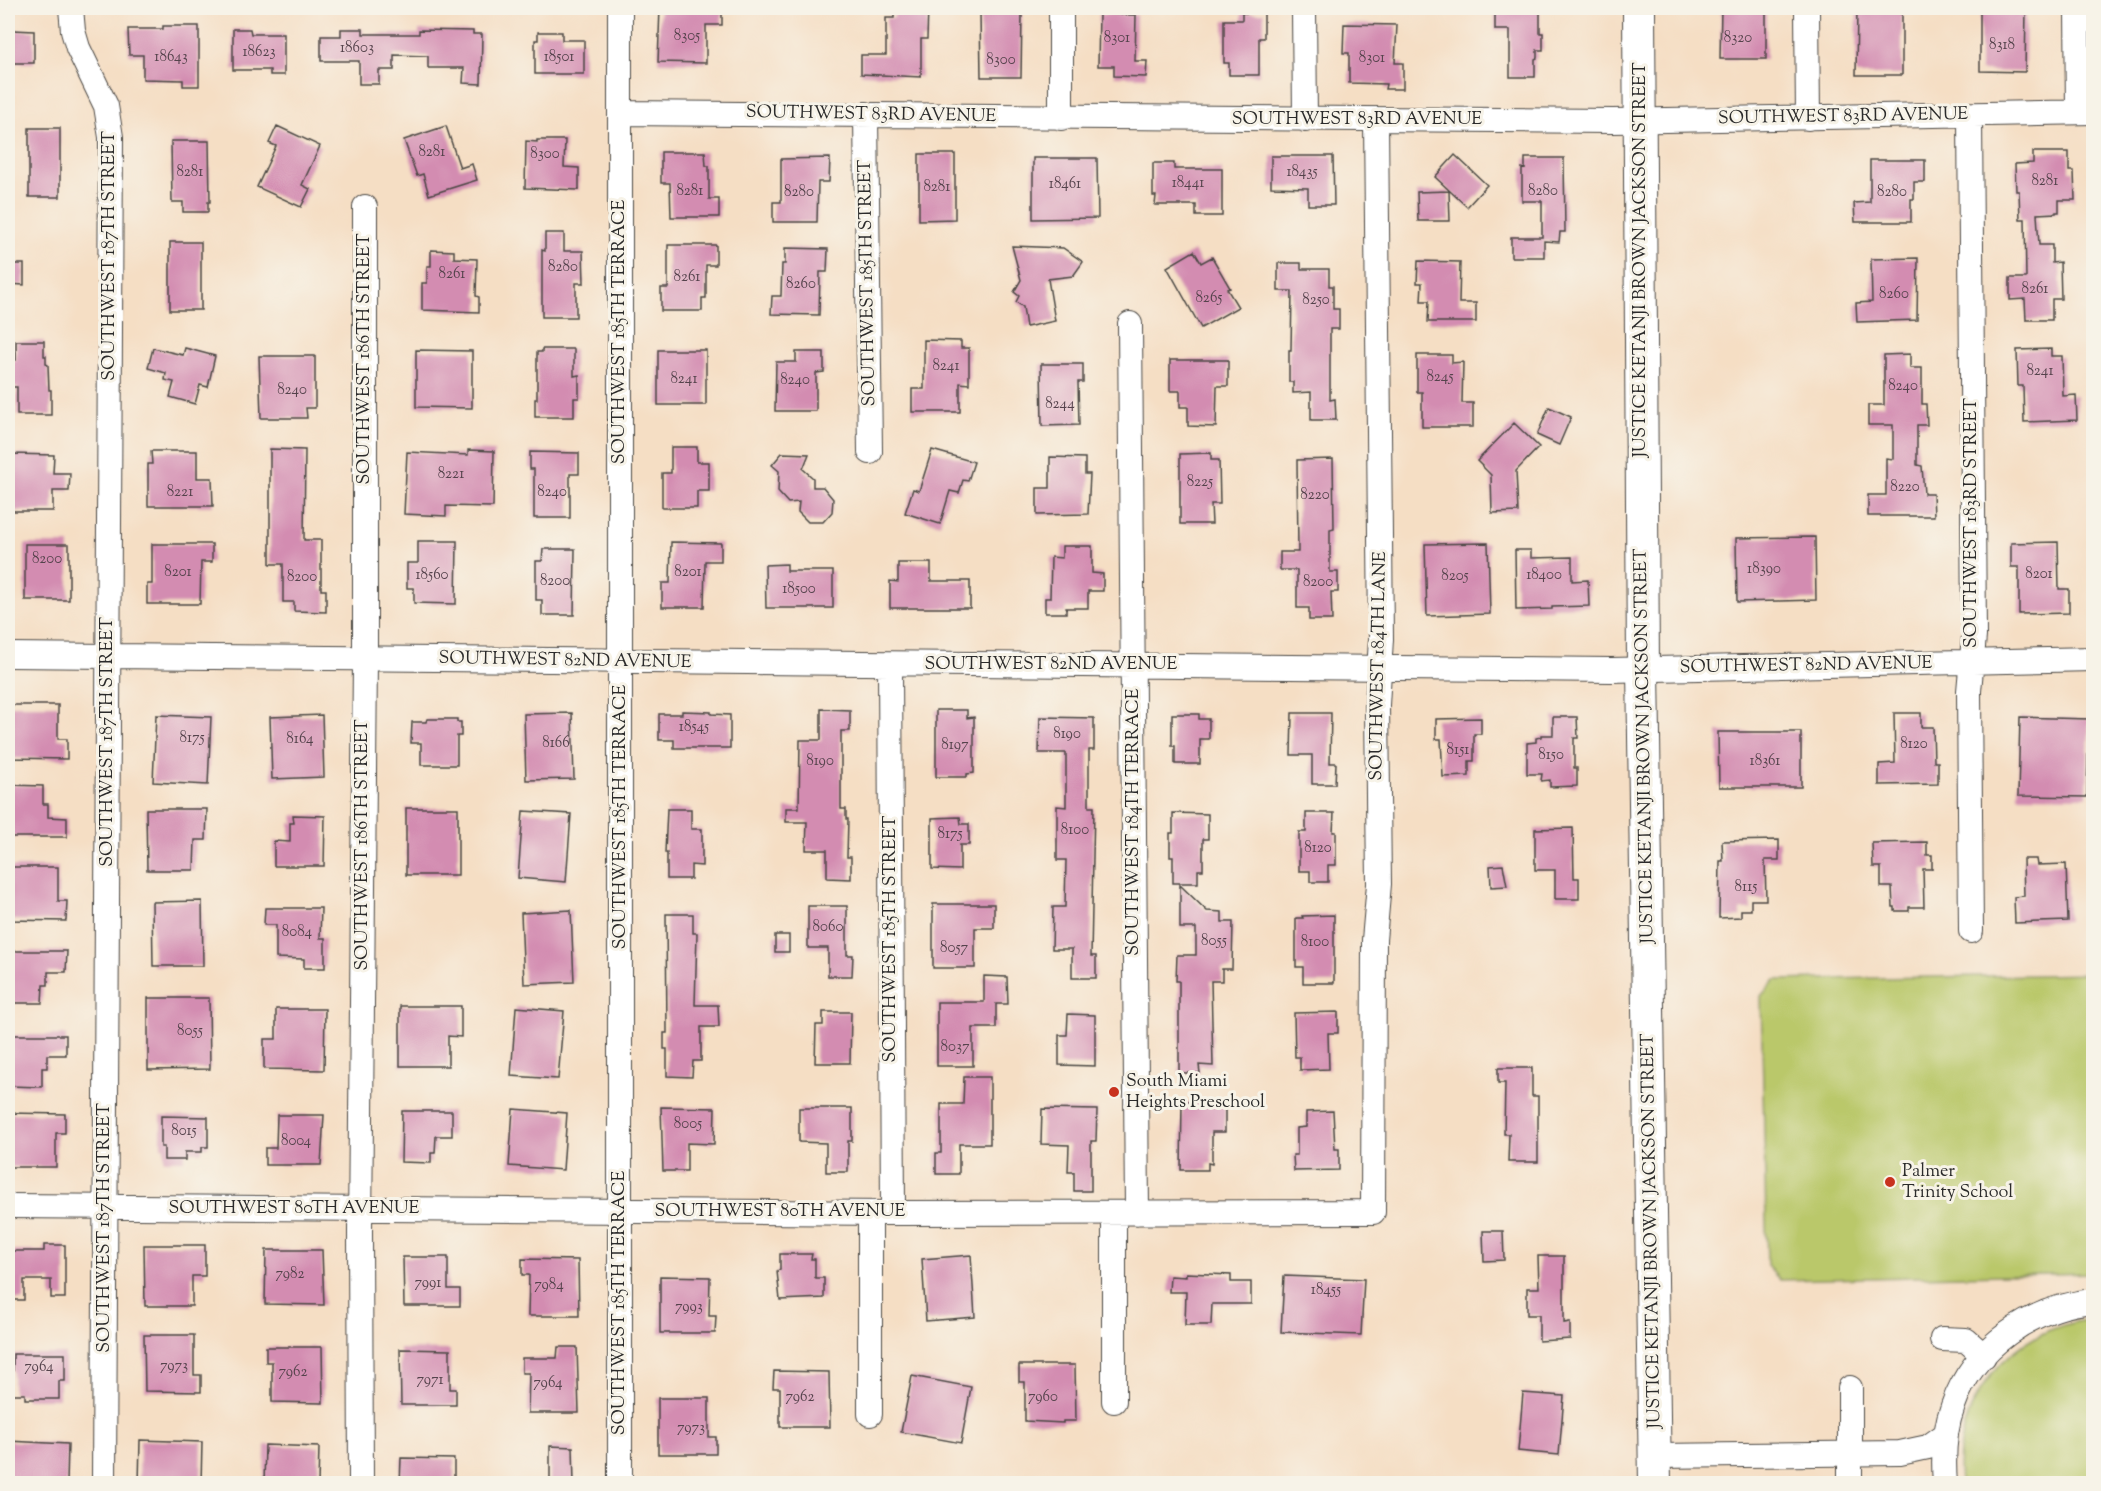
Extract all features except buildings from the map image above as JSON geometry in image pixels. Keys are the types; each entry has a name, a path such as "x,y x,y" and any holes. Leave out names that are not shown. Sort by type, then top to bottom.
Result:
{"main road":[{"name":"JUSTICE KETANJI BROWN JACKSON STREET","path":"1639,8 1643,668 1655,1470"}],"street":[{"name":"SOUTHWEST 187TH STREET","path":"71,8 78,48 106,106 111,137 104,1484"},
{"name":"SOUTHWEST 185TH TERRACE","path":"620,8 620,1484"},
{"path":"1061,8 1062,118"},
{"path":"1304,8 1305,120"},
{"path":"1807,8 1808,118"},
{"path":"2077,8 2086,112"},
{"name":"SOUTHWEST 83RD AVENUE","path":"620,113 1305,120 1640,120 2086,112"},
{"name":"SOUTHWEST 185TH STREET","path":"866,114 870,452"},
{"name":"SOUTHWEST 183RD STREET","path":"1970,115 1974,636 1969,691 1971,931"},
{"name":"SOUTHWEST 184TH LANE","path":"1373,1212 1374,940 1379,884 1377,705 1381,639 1376,120"},
{"name":"SOUTHWEST 186TH STREET","path":"361,1484 365,207"},
{"name":"SOUTHWEST 184TH TERRACE","path":"1114,1401 1125,1213 1132,666 1130,324"},
{"name":"SOUTHWEST 82ND AVENUE","path":"8,655 1380,668 1643,668 2094,658"},
{"name":"SOUTHWEST 185TH STREET","path":"870,1414 882,1213 890,664"},
{"name":"SOUTHWEST 80TH AVENUE","path":"8,1206 882,1213 1373,1212"},
{"path":"1945,1484 1946,1434 1953,1406 1962,1384 1984,1356 2002,1338 2033,1318 2064,1306 2094,1301"},
{"path":"1942,1339 1966,1340 1984,1356"},
{"path":"1850,1388 1850,1484"},
{"path":"1655,1470 1850,1453 1900,1452 1928,1447 1946,1434"}],"green space":[{"path":"2093,974 2093,1273 1780,1280 1767,1266 1761,996 1775,980"},
{"path":"2093,1319 2093,1483 1960,1483 1960,1452 1966,1424 1977,1397 1992,1373 2012,1353 2036,1337 2063,1325"}],"place":[{"name":"South Miami Heights Preschool","path":"1114,1092"},
{"name":"Palmer Trinity School","path":"1890,1182"}]}
